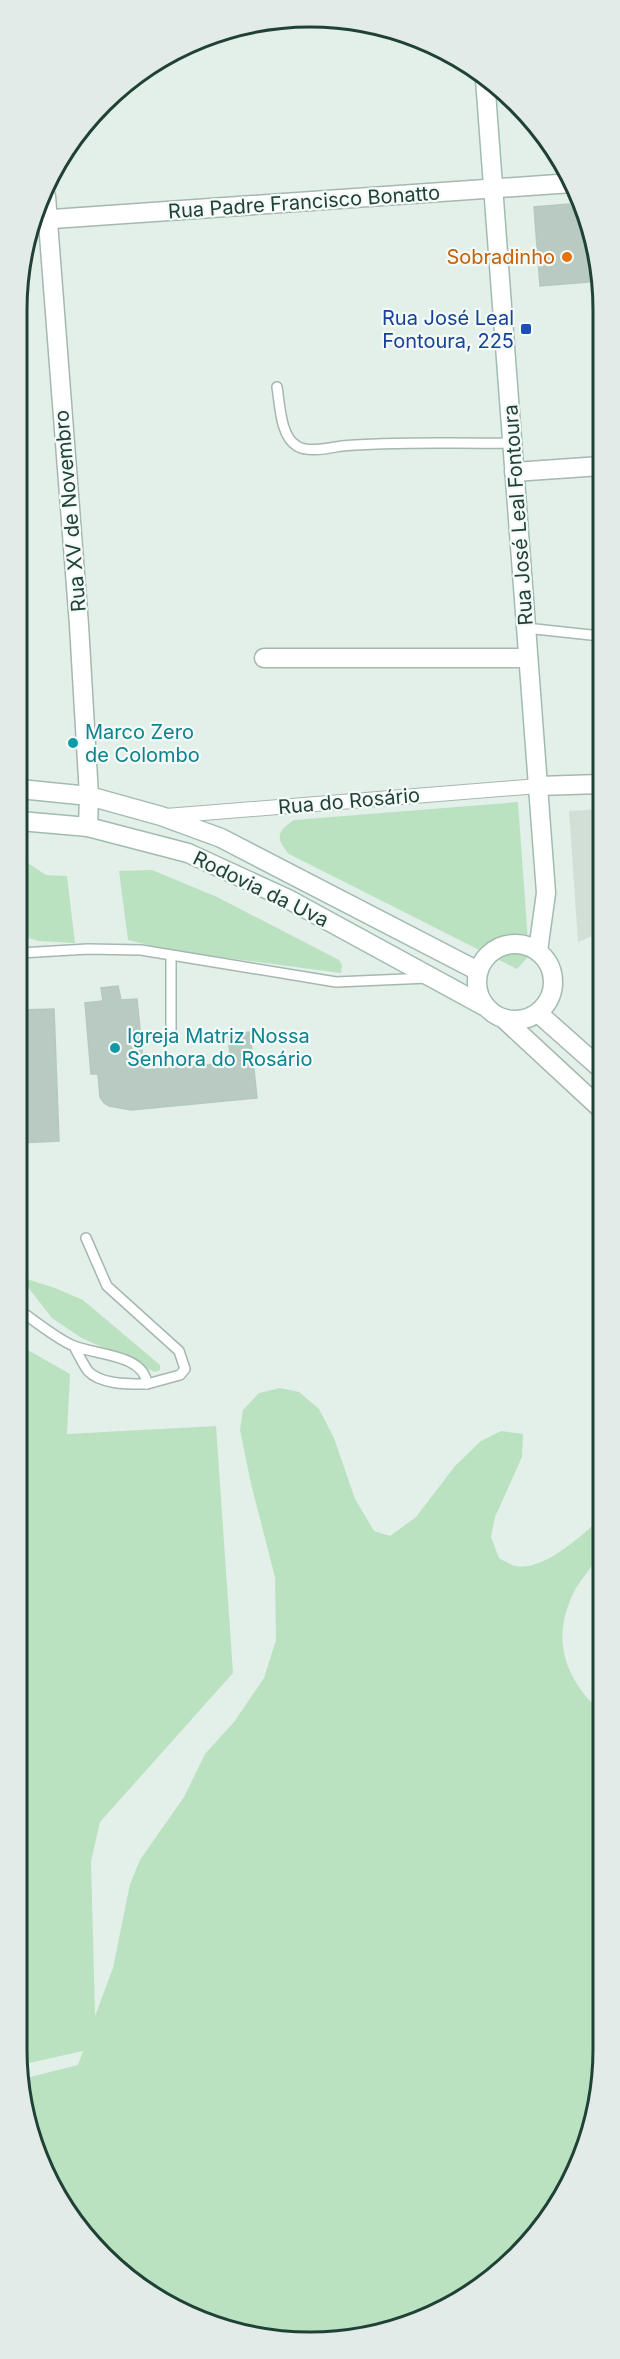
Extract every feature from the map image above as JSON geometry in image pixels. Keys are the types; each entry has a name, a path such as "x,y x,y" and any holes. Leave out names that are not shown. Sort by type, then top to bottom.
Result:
{"main road":[{"name":"Rua José Leal Fontoura","path":"486,88 546,893 538,951"},
{"name":"Rua Padre Francisco Bonatto","path":"42,219 563,184"},
{"name":"Rua XV de Novembro","path":"42,219 80,625 89,796 88,827"},
{"path":"514,472 593,467"},
{"path":"264,658 528,658"},
{"path":"538,786 593,784"},
{"name":"Rodovia da Uva","path":"27,790 89,796 160,816 221,838 478,971"},
{"name":"Rodovia da Uva","path":"27,822 88,827 188,853 288,899 484,1006"},
{"path":"504,1019 516,1021 538,1013 551,994 553,982 546,960 538,951 526,946 503,945 483,960 476,983 478,995 484,1006 504,1019 593,1102"},
{"path":"538,1013 593,1062"}],"street":[{"name":"Rua do Rosário","path":"160,816 538,786"}],"lane":[{"path":"277,387 289,440 298,448 315,449 365,444 512,443"},
{"path":"526,628 593,635"},
{"path":"27,953 88,949 141,950 336,982 436,978"},
{"path":"171,956 171,1039"},
{"path":"74,1346 89,1372 100,1379 128,1384 147,1384 180,1375 185,1369 179,1351 107,1286 86,1238"},
{"path":"27,1315 74,1346 98,1351 142,1368 147,1376 147,1384"}],"shaded area":[{"path":"593,809 593,936 578,942 569,811"}],"green space":[{"path":"518,802 529,956 517,969 289,854 280,839 281,831 294,820"},
{"path":"27,863 46,875 67,876 75,943 38,941 27,937"},
{"path":"152,870 217,897 339,960 342,965 341,973 173,951 128,940 119,871"},
{"path":"27,1279 83,1300 160,1365 160,1370 155,1372 80,1337 52,1318 27,1286"},
{"path":"27,1350 70,1374 67,1434 216,1426 233,1673 100,1822 91,1861 95,2016 113,1968 130,1884 140,1860 184,1797 205,1754 234,1722 264,1678 276,1640 275,1577 251,1484 240,1430 243,1410 259,1393 280,1388 299,1392 319,1409 334,1438 355,1499 374,1531 390,1536 416,1517 455,1466 481,1441 501,1431 523,1434 522,1457 495,1517 491,1537 499,1558 512,1565 523,1567 534,1565 558,1553 593,1525 593,1564 574,1592 563,1625 565,1656 570,1670 577,1684 593,1704 593,2049 591,2086 578,2140 564,2174 535,2221 497,2262 482,2274 452,2294 401,2317 347,2330 310,2332 273,2330 219,2317 168,2294 123,2262 85,2221 56,2174 42,2140 32,2104 29,2077 78,2065 83,2051 28,2063"}],"building":[{"name":"Sobradinho","path":"569,204 578,219 588,255 591,282 540,286 534,207"},
{"name":"Igreja Matriz Nossa Senhora do Rosário","path":"118,986 121,1000 137,999 144,1070 231,1063 228,1034 250,1032 257,1098 131,1110 104,1103 100,1097 98,1074 91,1074 85,1003 103,1001 101,988"},
{"path":"54,1009 59,1141 27,1143 27,1010"}],"place":[{"name":"Sobradinho","path":"567,257"},
{"name":"Rua José Leal Fontoura, 225","path":"526,329"},
{"name":"Marco Zero de Colombo","path":"73,743"},
{"name":"Igreja Matriz Nossa Senhora do Rosário","path":"115,1048"}]}
